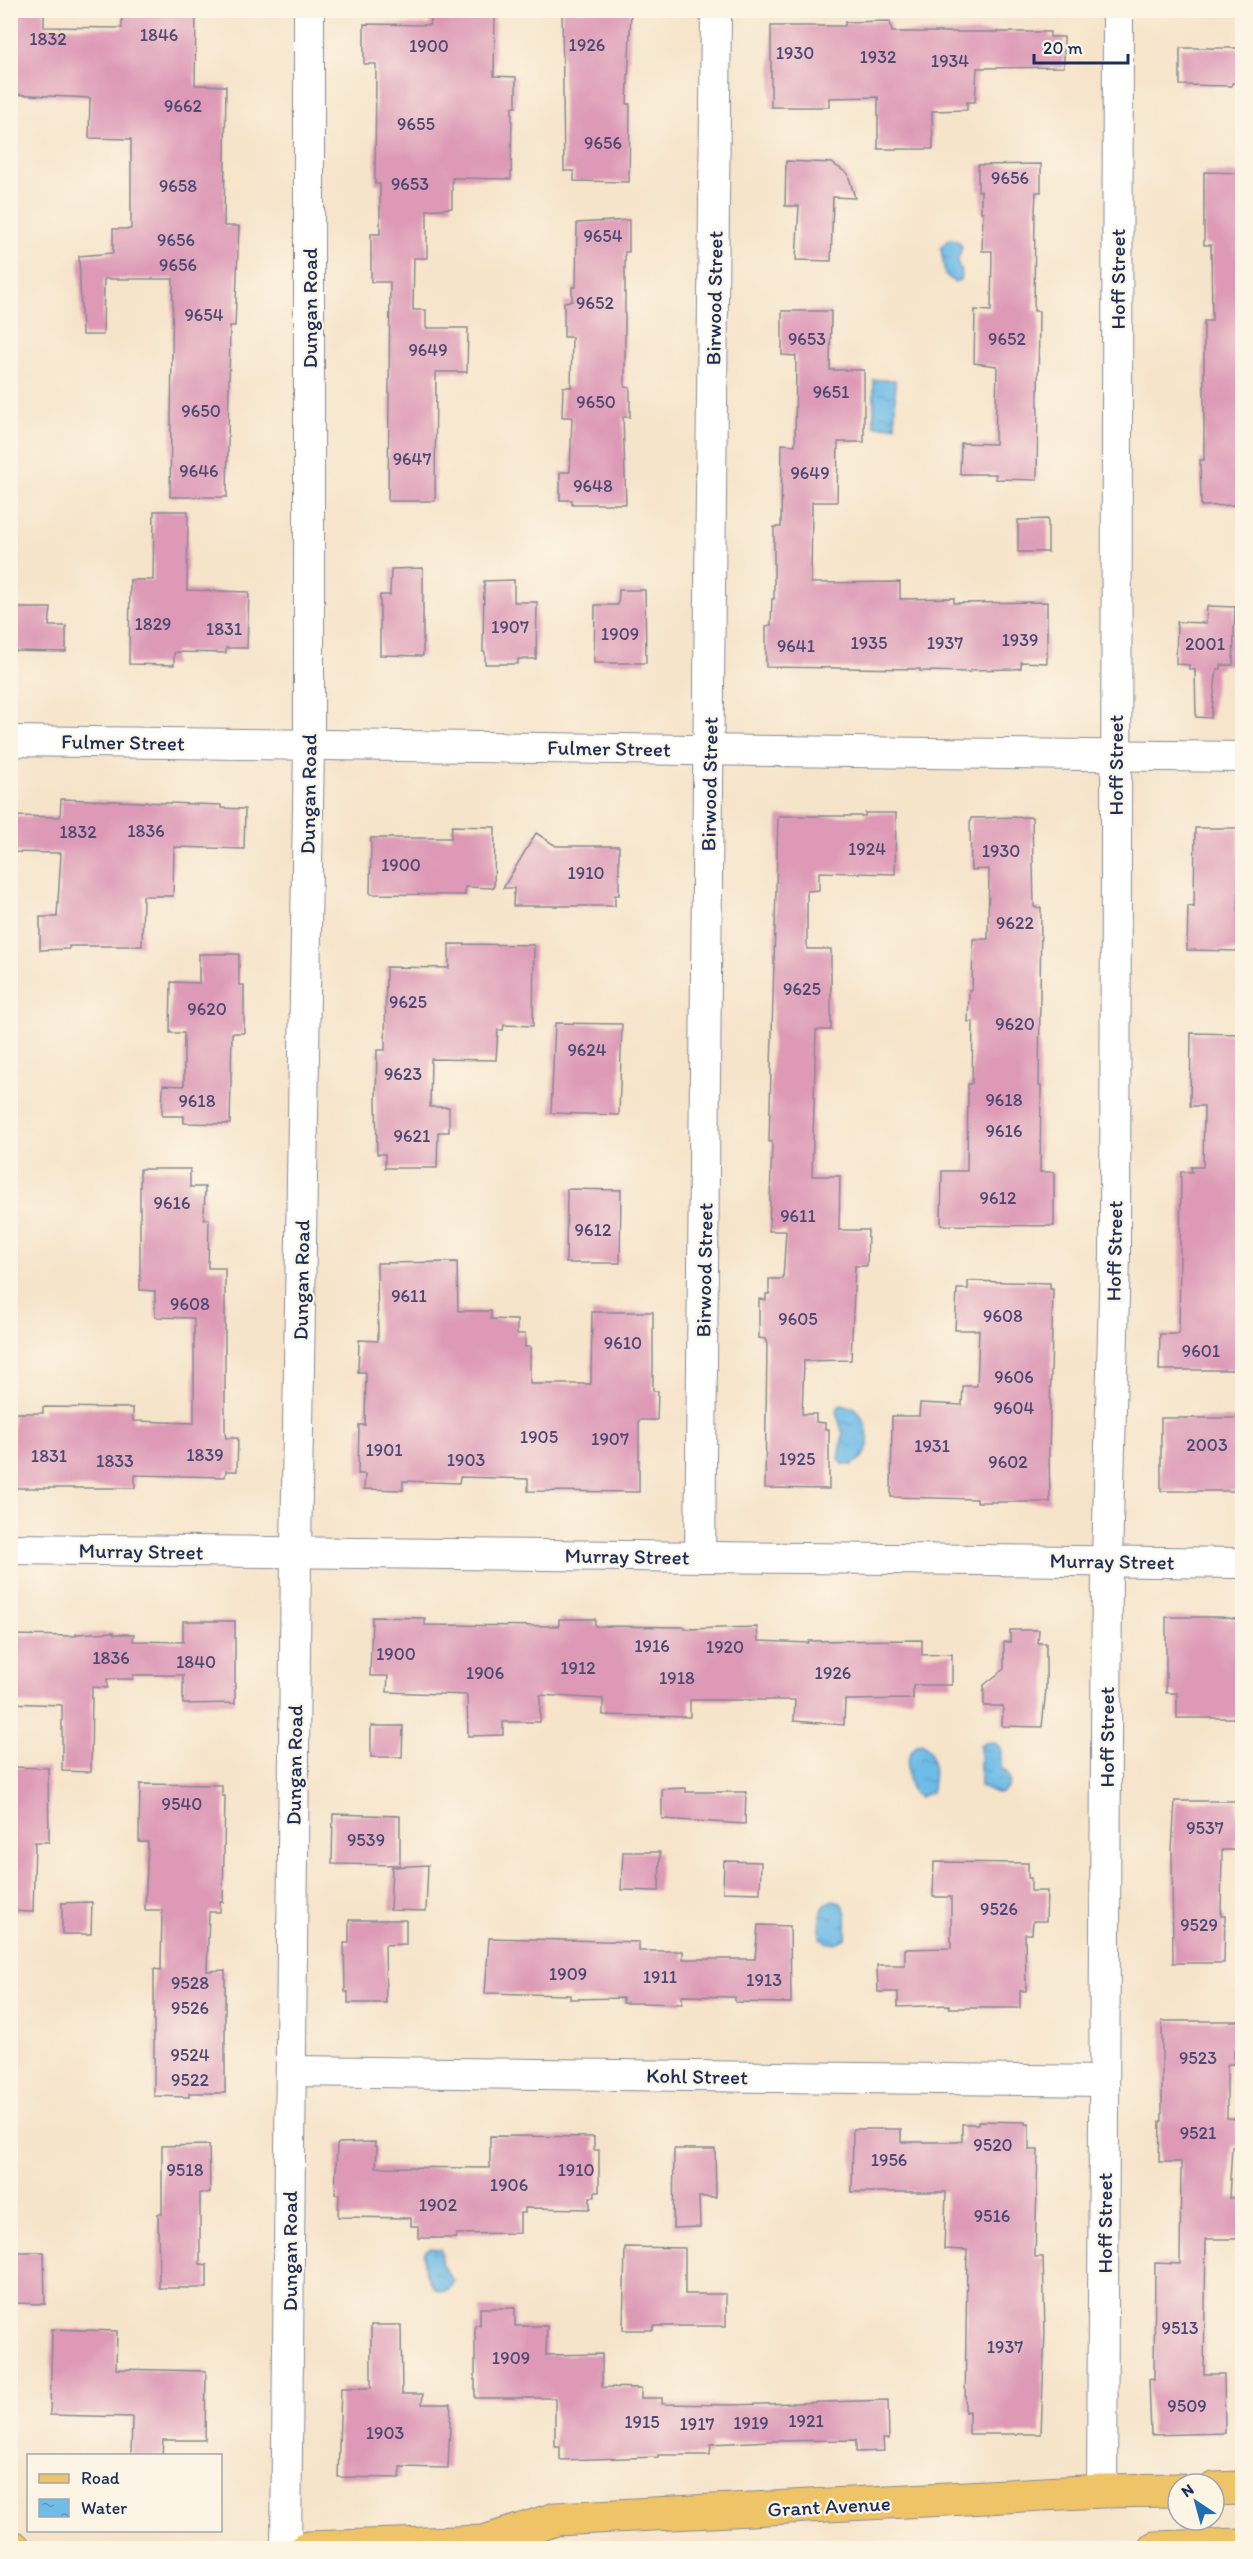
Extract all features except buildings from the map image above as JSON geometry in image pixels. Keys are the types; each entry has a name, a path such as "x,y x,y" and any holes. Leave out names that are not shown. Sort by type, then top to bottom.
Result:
{"main road":[{"path":"1226,2489 1242,2488"},
{"name":"Grant Avenue","path":"308,2548 492,2545 555,2519 1102,2491 1166,2490"},
{"path":"1155,2548 1242,2545"}],"street":[{"name":"Dungan Road","path":"286,2548 296,1552 309,744 309,10"},
{"name":"Birwood Street","path":"700,1557 716,10"},
{"name":"Hoff Street","path":"1102,2491 1107,1561 1115,1256 1118,10"},
{"name":"Fulmer Street","path":"10,741 1242,757"},
{"name":"Murray Street","path":"10,1549 1242,1563"},
{"name":"Kohl Street","path":"291,2071 1103,2081"}],"water":[{"path":"953,239 962,247 957,262 962,271 960,280 954,282 945,274 941,248 948,240"},
{"path":"874,380 895,380 895,426 874,426"},
{"path":"842,1405 854,1407 867,1429 868,1446 865,1454 851,1465 843,1464 839,1459 843,1434 836,1412"},
{"path":"994,1742 1001,1749 1001,1768 1008,1774 1010,1781 1007,1788 999,1794 980,1786 980,1746"},
{"path":"921,1743 926,1746 932,1757 934,1771 931,1792 920,1797 911,1787 907,1770 911,1753"},
{"path":"834,1900 839,1902 845,1910 846,1937 833,1943 820,1938 820,1927 822,1910"},
{"path":"430,2248 440,2249 442,2252 441,2263 453,2281 449,2290 437,2289 428,2278 424,2257 425,2251"}]}
